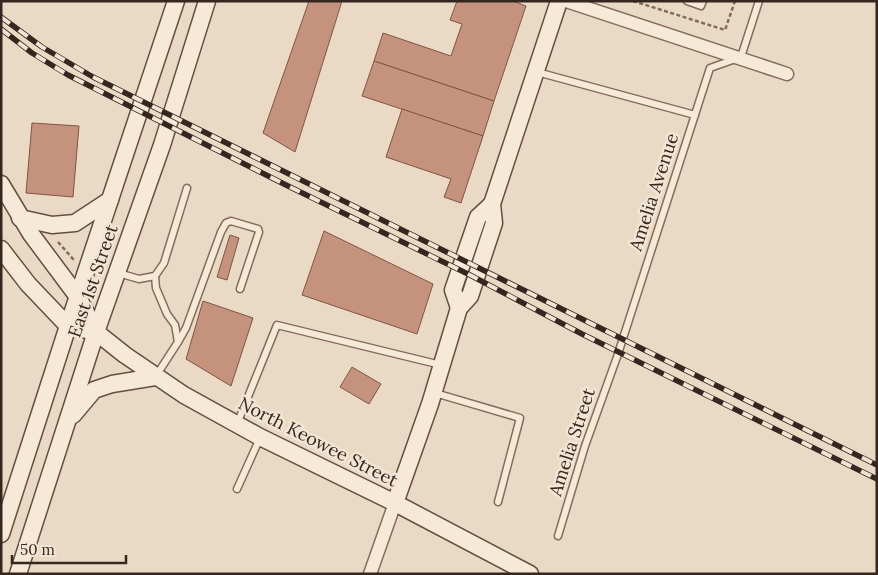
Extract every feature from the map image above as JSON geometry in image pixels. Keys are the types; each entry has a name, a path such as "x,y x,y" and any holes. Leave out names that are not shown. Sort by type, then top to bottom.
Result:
{"main road":[{"name":"East 1st Street","path":"1,534 176,1"},
{"name":"East 1st Street","path":"18,574 96,332 162,145 207,1"},
{"path":"395,503 434,393 459,308 470,296 494,223 492,204 558,1"},
{"name":"North Keowee Street","path":"1,184 20,218 78,297 96,332"},
{"path":"20,218 52,225 75,223 110,200"},
{"path":"1,250 28,284 68,326"},
{"name":"North Keowee Street","path":"68,326 96,332 155,377 184,395 260,437 395,503 530,574"},
{"path":"67,423 94,390 112,384 155,377"}],"street":[{"path":"566,1 788,74"},
{"path":"370,574 395,503"}],"lane":[{"path":"687,1 701,6 703,1"},
{"path":"741,57 759,1"},
{"name":"Amelia Avenue","path":"617,357 710,68 741,57"},
{"path":"536,72 695,115"},
{"path":"178,342 175,326 167,314 156,288 155,276 164,263 187,188"},
{"path":"155,377 186,328 221,232 226,223 231,221 258,229 259,232 240,289"},
{"path":"117,273 139,280 155,276"},
{"path":"237,424 277,326 442,365"},
{"name":"Amelia Street","path":"558,536 585,446 617,357"},
{"path":"434,393 520,418 498,502"},
{"path":"238,489 260,437"}],"path":[{"path":"633,1 725,30 735,1"},
{"path":"56,240 74,260"}],"building":[{"path":"309,1 342,1 295,152 263,133"},
{"path":"457,1 513,1 526,6 494,101 374,61 383,33 451,56 462,24 450,20"},
{"path":"374,61 494,101 483,136 362,96"},
{"path":"402,109 483,136 461,203 444,197 451,179 386,157"},
{"path":"32,123 79,126 73,197 26,193"},
{"path":"324,231 433,284 417,334 302,295"},
{"path":"230,235 239,238 227,280 217,277"},
{"path":"203,301 253,318 231,386 186,359"},
{"path":"352,367 381,384 369,404 340,387"}],"railway":[{"path":"1,17 42,47 93,77 877,465"},
{"path":"1,29 32,53 68,75 468,274 582,334 877,479"}]}
